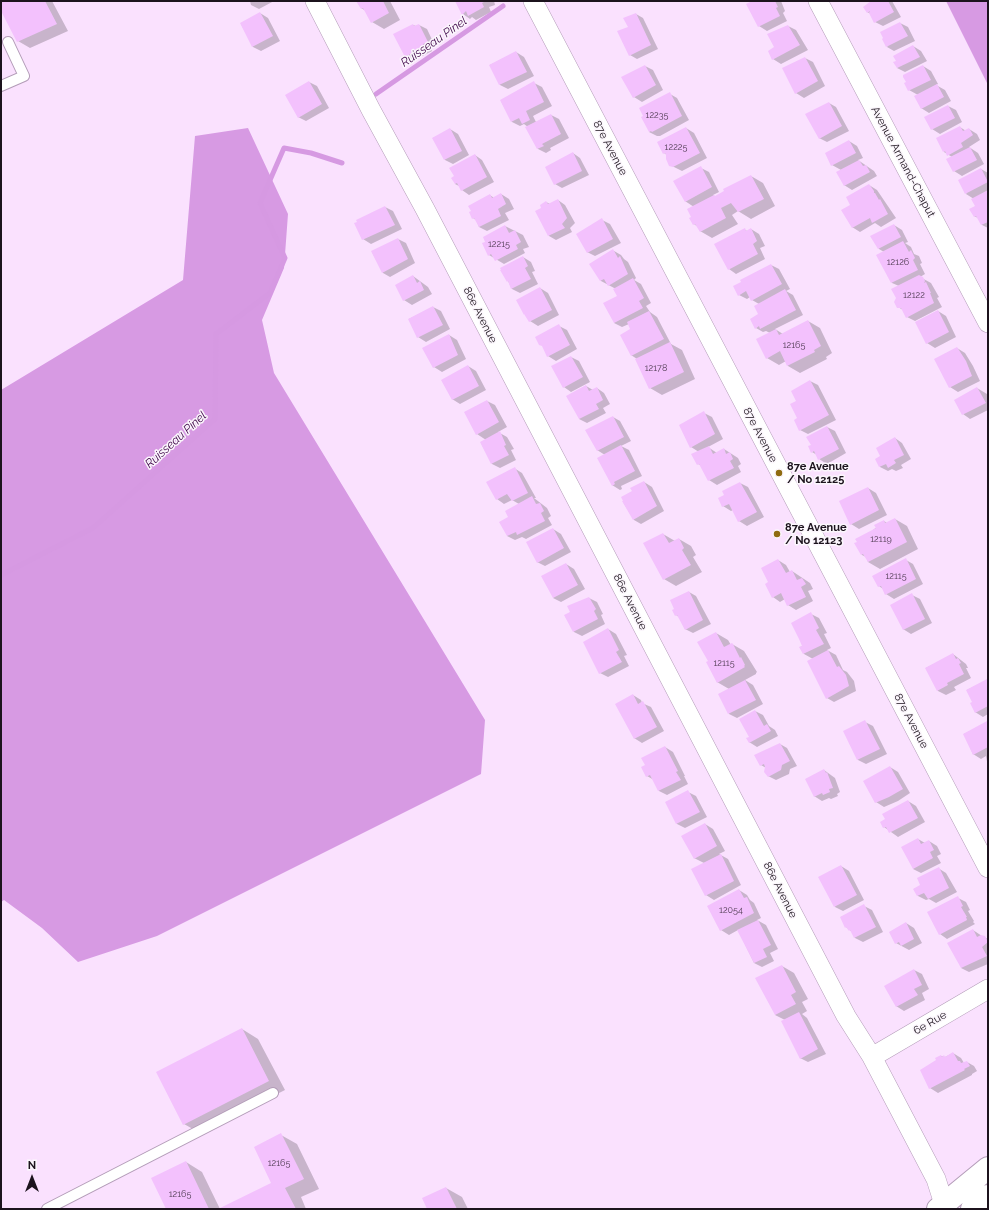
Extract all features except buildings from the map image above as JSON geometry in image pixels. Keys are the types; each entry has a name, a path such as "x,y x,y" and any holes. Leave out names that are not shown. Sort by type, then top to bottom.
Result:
{"street":[{"name":"86e Avenue","path":"315,1 846,1016 872,1057 936,1180 941,1206"},
{"name":"87e Avenue","path":"533,1 988,868"},
{"name":"Avenue Armand-Chaput","path":"818,1 988,323"},
{"name":"6e Rue","path":"872,1057 988,989"},
{"path":"941,1206 988,1168"},
{"path":"972,1209 988,1196"}],"lane":[{"path":"1,86 24,76 8,42"},
{"path":"48,1209 273,1093"}],"shaded area":[{"path":"946,1 988,1 988,85"},
{"path":"248,128 288,214 284,268 262,320 274,373 485,720 481,774 157,936 78,962 42,928 4,900 1,902 1,390 183,280 195,136"}],"waterway":[{"name":"Ruisseau Pinel","path":"376,94 503,6"},
{"name":"Ruisseau Pinel","path":"1,575 93,528 215,419 216,334 270,293 285,258 260,203 284,148 311,153 342,163"}],"place":[{"name":"87e Avenue / No 12125","path":"779,473"},
{"name":"87e Avenue / No 12123","path":"777,534"}]}
